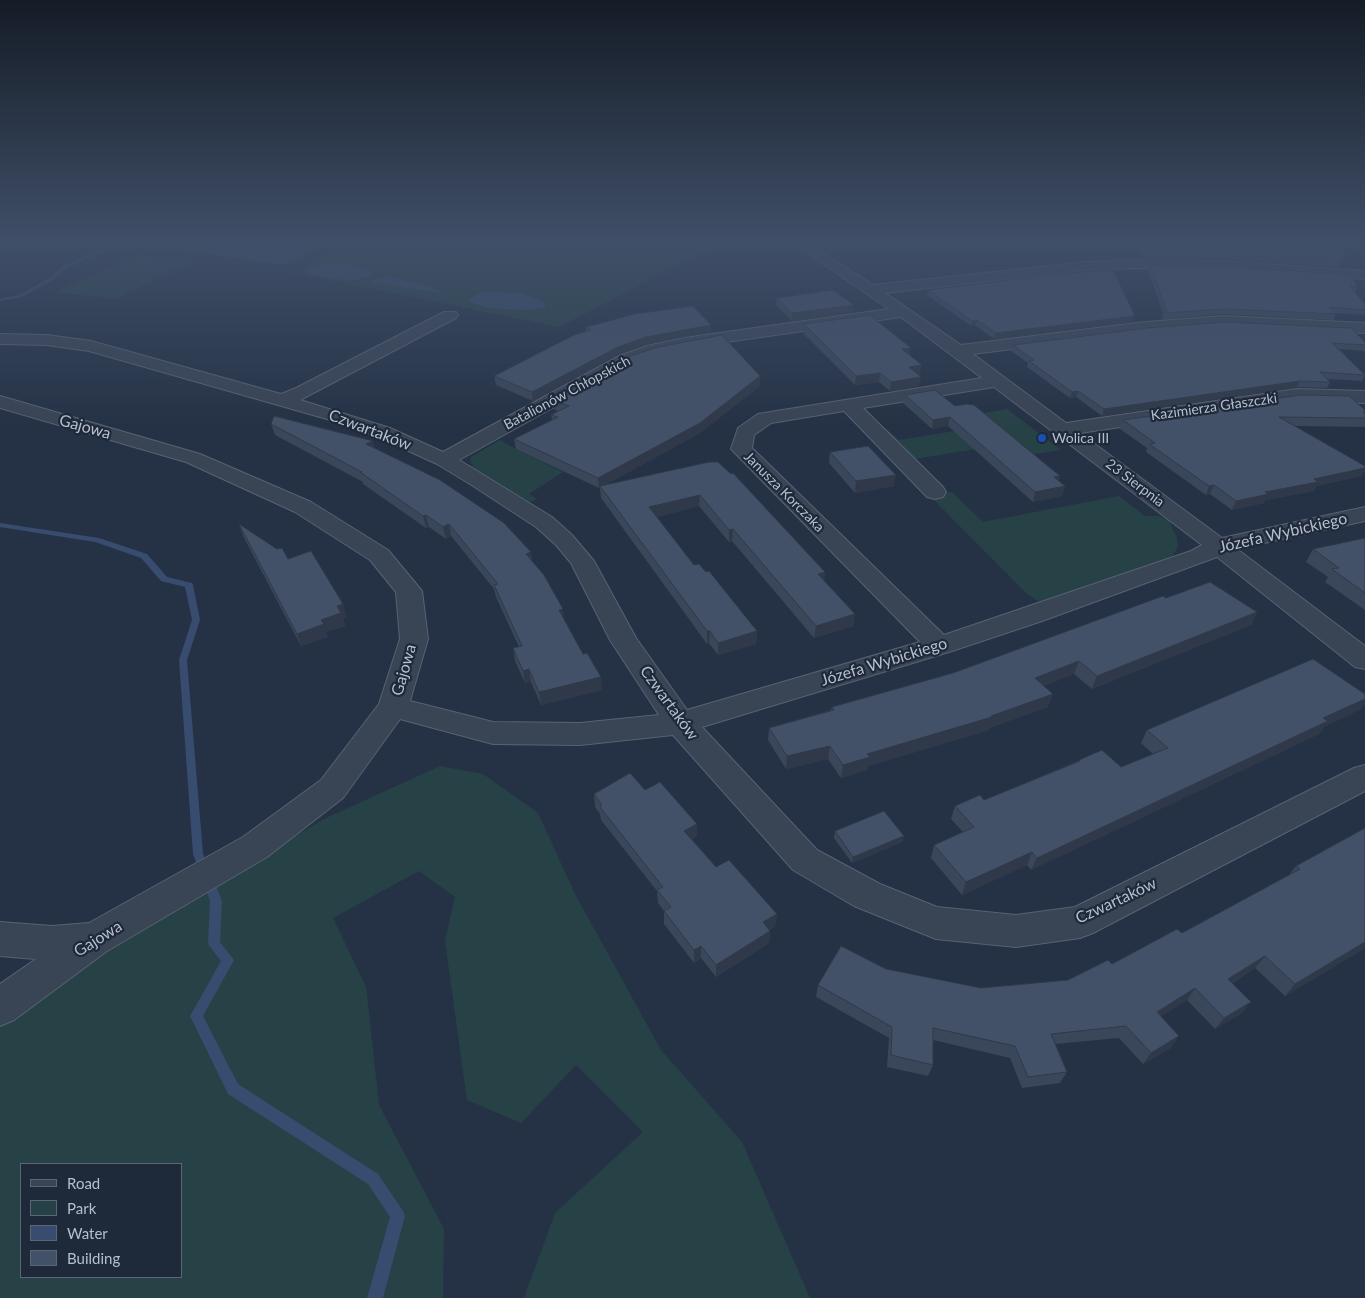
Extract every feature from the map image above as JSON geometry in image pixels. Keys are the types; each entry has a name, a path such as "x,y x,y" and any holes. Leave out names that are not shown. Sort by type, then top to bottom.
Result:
{"street":[{"name":"23 Sierpnia","path":"893,305 1063,429 1365,660"},
{"name":"Batalionów Chłopskich","path":"444,460 625,360 653,350 684,343 904,312"},
{"path":"282,400 303,392 450,315"},
{"path":"957,351 1145,327 1224,321 1365,328"},
{"name":"Czwartaków","path":"5,342 54,341 91,346 334,415 383,432 444,460 478,479 544,522 564,540 582,561 624,640 680,723 805,860 867,895 936,923 1016,931 1080,922 1365,777"},
{"name":"Janusza Korczaka","path":"939,646 741,449 745,432 764,418 998,381"},
{"name":"Kazimierza Głaszczki","path":"1063,429 1297,395 1365,397"},
{"name":"Gajowa","path":"0,402 193,458 303,507 379,555 409,590 414,638 394,707 332,789 255,848 94,939 0,1007"},
{"path":"849,404 935,492"},
{"name":"Józefa Wybickiego","path":"394,707 493,733 580,734 680,723 939,646 1034,615 1200,556 1218,546 1365,514"},
{"path":"0,939 52,943 94,939"}],"green space":[{"path":"449,305 603,305 559,327"},
{"path":"1007,409 1061,450 1034,454 1019,442 915,459 883,429 886,429 899,440 986,426 983,413"},
{"path":"500,440 563,472 529,494 537,499 530,502 468,468 473,465 470,462 471,457"},
{"path":"952,492 983,522 1119,496 1145,516 1159,516 1169,521 1177,538 1178,547 1172,556 1039,602 1026,593 930,496"},
{"path":"440,766 483,774 538,813 576,896 661,1050 742,1142 810,1298 524,1298 555,1213 643,1132 576,1065 521,1123 467,1100 445,941 455,897 419,871 333,918 366,987 379,1105 444,1229 443,1298 0,1298 0,1023 87,962 324,819"}],"water":[{"path":"478,305 544,305 546,307 526,310 488,308"}],"building":[{"path":"784,305 854,305 792,313"},
{"path":"949,305 1130,305 1135,316 996,333 977,320 972,321"},
{"path":"1164,305 1365,305 1365,310 1329,307 1336,314 1226,309 1163,313 1167,312"},
{"path":"693,306 711,325 646,337 618,347 532,392 494,376 574,335 591,330 586,327 635,314"},
{"path":"870,315 911,348 902,349 922,365 909,367 921,377 891,382 880,373 856,376 804,324"},
{"path":"1226,322 1351,328 1365,342 1365,345 1332,343 1365,375 1320,372 1330,382 1300,381 1104,409 1078,391 1072,392 1029,361 1034,360 1013,345 1147,328"},
{"path":"722,335 760,376 700,423 598,478 514,439 558,417 551,415 569,406 553,400 631,356 658,347"},
{"path":"935,390 955,406 974,405 1060,476 1054,477 1065,486 1035,492 950,417 933,420 905,395"},
{"path":"1301,395 1349,396 1365,410 1363,412 1365,418 1279,417 1365,466 1365,468 1314,479 1318,482 1265,492 1269,494 1236,501 1214,485 1209,486 1149,444 1155,443 1123,420"},
{"path":"274,416 373,441 366,444 440,480 504,523 531,552 526,554 544,575 563,609 559,610 583,654 587,653 601,677 539,692 529,669 523,671 513,648 522,646 494,585 498,584 449,524 443,527 426,515 423,516 360,472 362,472 271,424"},
{"path":"868,446 896,475 856,481 830,452"},
{"path":"709,462 718,462 731,474 733,473 825,572 818,574 855,614 816,626 733,529 729,530 700,495 649,507 694,565 699,564 706,572 709,571 757,631 718,643 710,631 707,631 600,486"},
{"path":"239,524 277,549 282,548 288,559 311,551 343,604 337,606 341,613 321,620 324,624 297,634"},
{"path":"1365,538 1365,593 1332,569 1339,568 1313,549"},
{"path":"1210,582 1257,612 1097,676 1079,661 1035,678 1053,694 992,717 867,754 870,757 843,765 830,746 787,756 769,728 834,710 832,707 953,673 1163,596 1166,598"},
{"path":"1313,659 1365,694 1365,699 1323,718 1328,721 1037,858 1032,852 966,882 934,845 974,827 955,806 980,795 984,800 1080,761 1102,750 1121,767 1168,748 1147,730"},
{"path":"630,773 645,790 660,782 697,824 684,831 716,867 729,860 777,914 763,922 770,931 716,965 701,946 694,950 664,911 671,907 657,890 663,887 600,807 602,805 594,794"},
{"path":"884,811 904,836 853,857 835,831"},
{"path":"1365,828 1365,942 1295,984 1265,956 1228,979 1251,1002 1224,1018 1195,988 1157,1012 1179,1036 1151,1053 1126,1026 1051,1034 1067,1072 1028,1077 1015,1046 933,1028 933,1065 891,1055 892,1027 818,985 841,946 886,969 981,988 1068,980 1108,960 1112,964 1177,929 1182,933 1300,869 1296,866"}],"waterway":[{"path":"0,525 96,540 144,556 164,579 189,585 196,620 183,660 198,854 216,901 214,944 228,960 196,1016 233,1089 373,1179 398,1216 375,1298"}],"place":[{"name":"Wolica III","path":"1042,438"}]}
